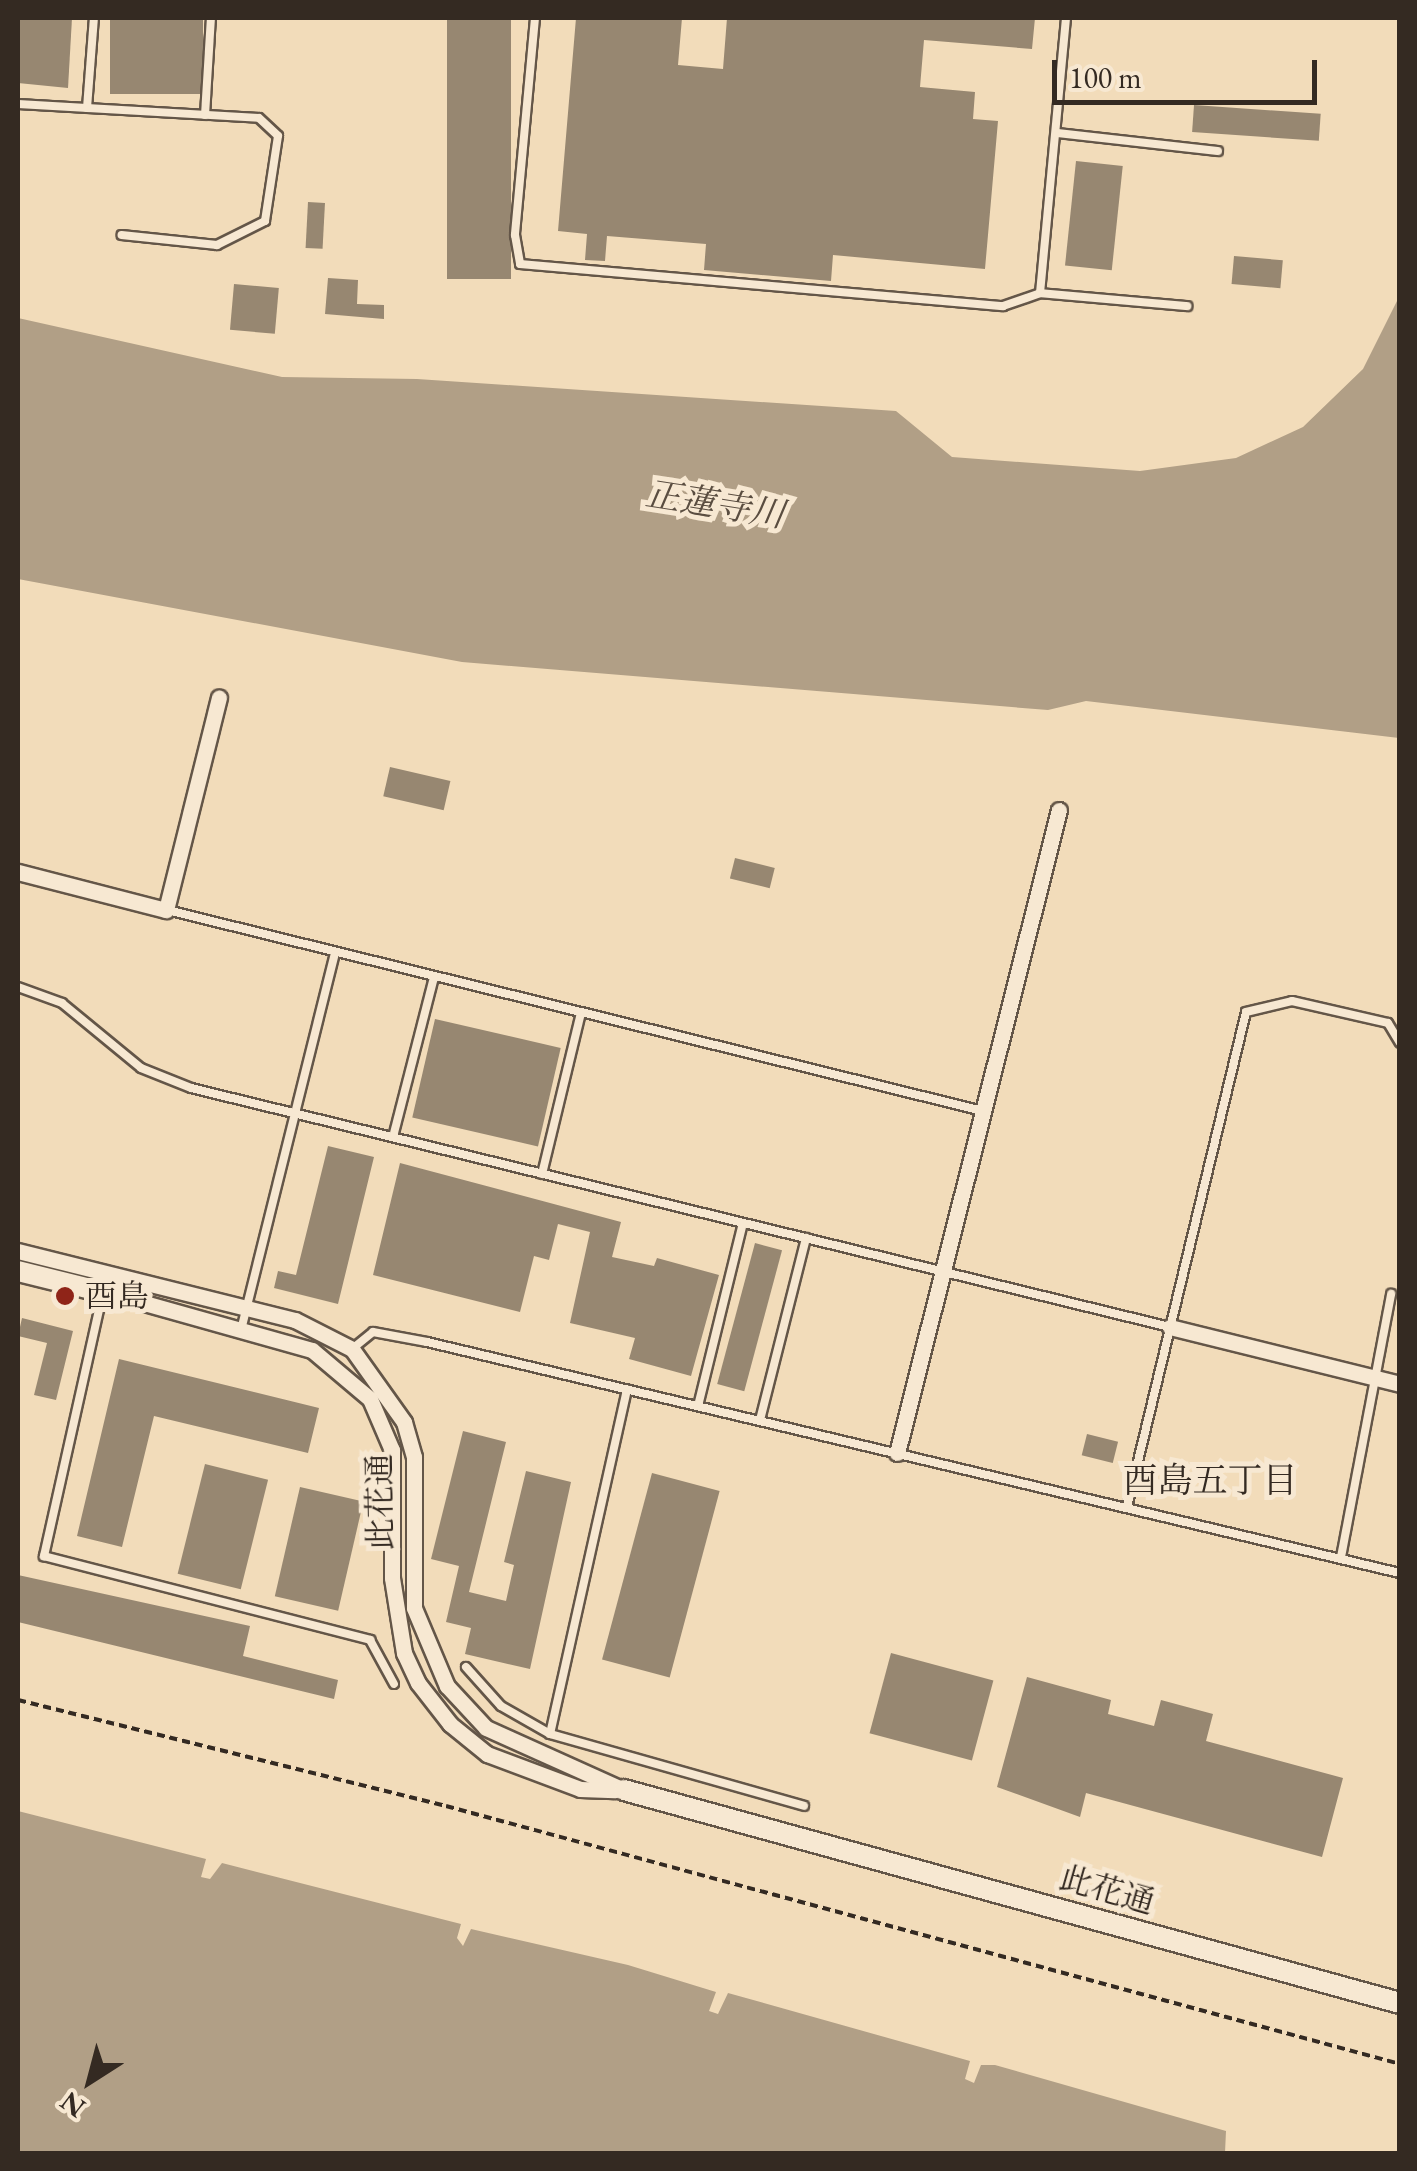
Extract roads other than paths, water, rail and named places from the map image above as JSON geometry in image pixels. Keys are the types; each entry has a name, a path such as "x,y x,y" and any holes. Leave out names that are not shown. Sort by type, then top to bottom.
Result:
{"street":[{"path":"18,872 166,910 219,698"},
{"path":"897,1453 1059,810"},
{"name":"此花通","path":"18,1251 111,1287 242,1326 330,1362 370,1399 382,1422 396,1489 392,1578 404,1653 436,1710 504,1762 580,1789 624,1790"},
{"name":"此花通","path":"18,1271 246,1307 315,1326 352,1348 404,1422 414,1457 414,1608 448,1686 486,1728 624,1790 1400,2003"},
{"path":"1170,1327 1400,1384"}],"lane":[{"path":"87,108 94,18"},
{"path":"205,115 211,18"},
{"path":"535,18 516,235 520,264 1002,306 1040,293 1187,306"},
{"path":"1040,293 1066,18"},
{"path":"18,104 259,118 278,136 265,221 217,245 122,234"},
{"path":"1057,133 1218,151"},
{"path":"166,910 983,1110"},
{"path":"242,1326 335,952"},
{"path":"393,1137 434,977"},
{"path":"18,987 62,1004 141,1068 191,1088 1170,1327"},
{"path":"1127,1507 1246,1012 1292,1001 1388,1023 1400,1043"},
{"path":"542,1174 581,1014"},
{"path":"698,1406 743,1222"},
{"path":"760,1420 806,1238"},
{"path":"111,1287 44,1556 370,1640 394,1684"},
{"path":"1341,1557 1391,1294"},
{"path":"352,1348 373,1332 1400,1572"},
{"path":"550,1734 627,1389"},
{"path":"466,1668 501,1706 550,1734 804,1806"}],"water":[{"name":"正蓮寺川","path":"1399,297 1399,738 1086,701 1048,710 462,662 18,579 18,318 282,377 417,379 896,411 952,457 1140,471 1236,458 1303,427 1363,369"},
{"path":"18,1811 206,1859 201,1877 210,1879 222,1863 461,1924 457,1938 463,1946 471,1929 628,1965 716,1992 709,2011 718,2014 728,1993 970,2061 965,2079 974,2083 981,2065 995,2065 1226,2131 1225,2153 18,2153"}],"place":[{"name":"酉島","path":"65,1296"}],"district":[{"name":"酉島五丁目","path":"1210,1480"}]}
